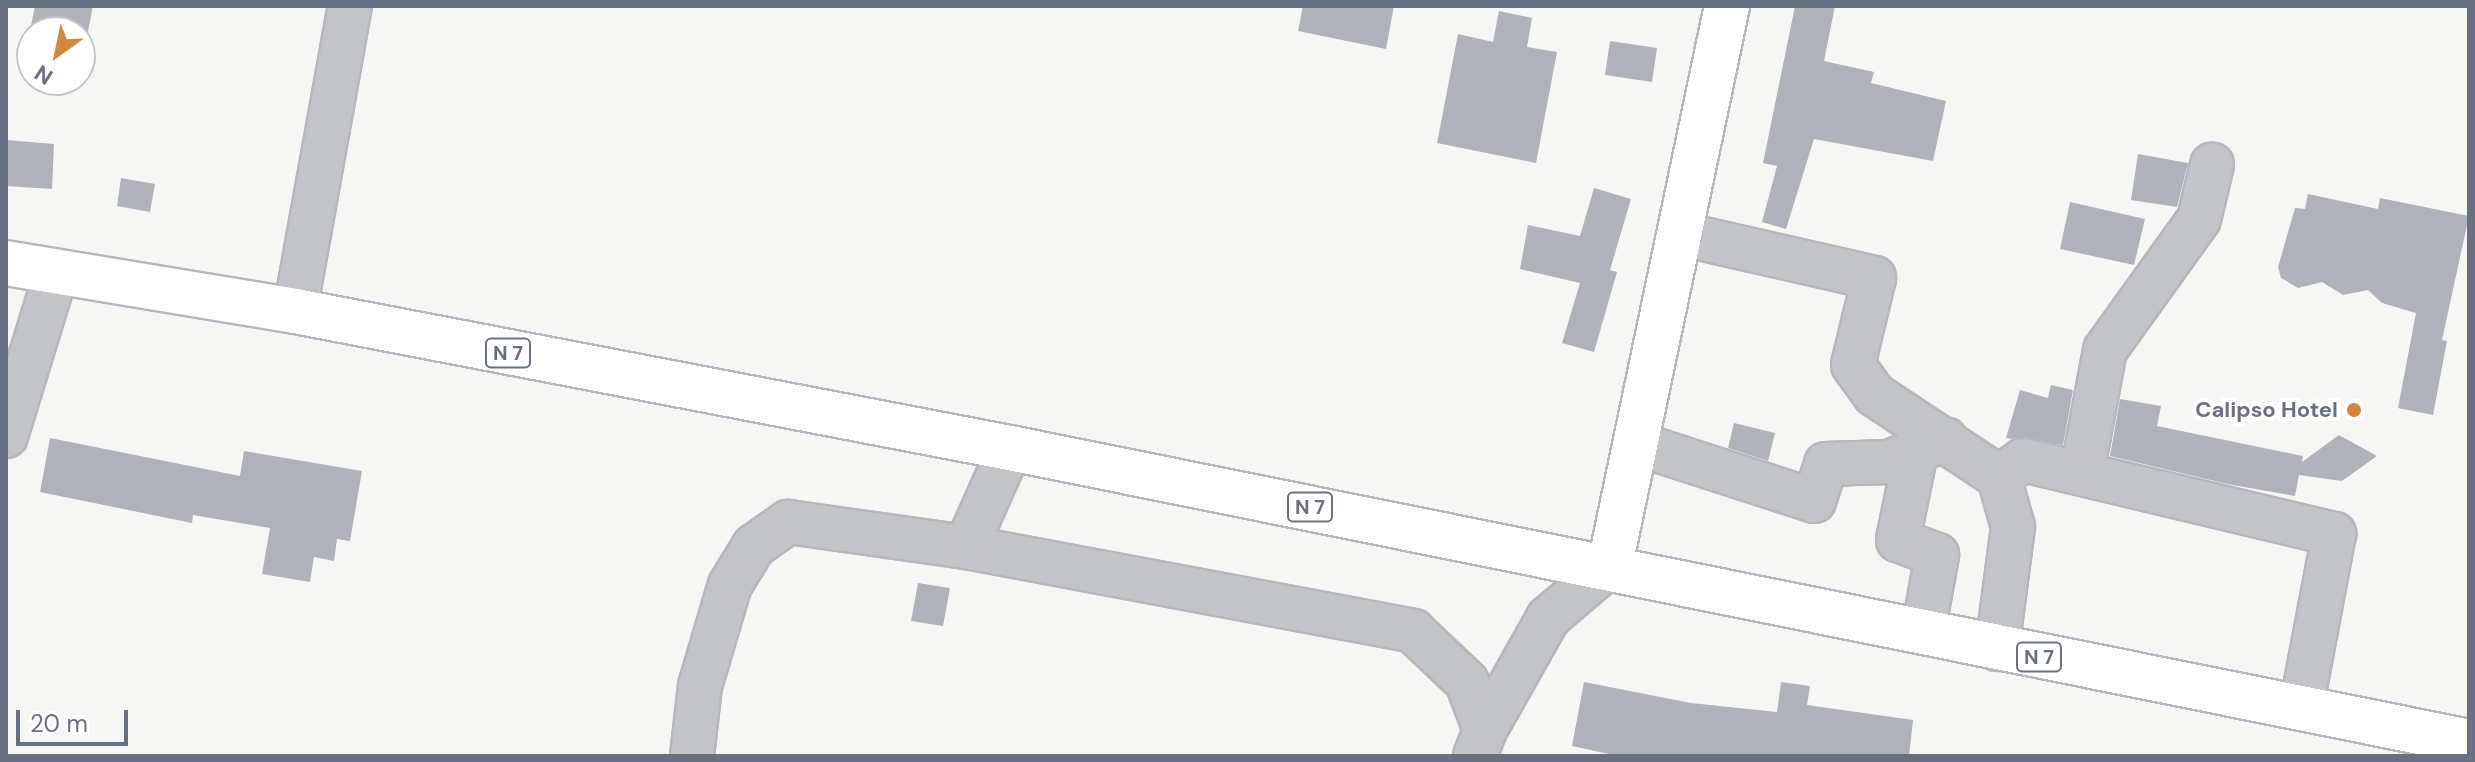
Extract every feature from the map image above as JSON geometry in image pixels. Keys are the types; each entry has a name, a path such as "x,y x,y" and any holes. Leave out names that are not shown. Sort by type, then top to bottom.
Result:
{"main road":[{"path":"1610,565 1638,444 1727,6"},
{"name":"N 7","path":"6,263 295,311 1010,448 1610,565 1997,649 2469,742"}],"street":[{"path":"295,311 350,6"},
{"path":"2082,473 2105,350 2199,219 2212,165"},
{"path":"1681,234 1874,278 1853,365 1875,395 1931,446 1999,477 2013,527 1997,649"},
{"path":"6,436 56,273"},
{"path":"1638,444 1814,501 1826,464 1889,462 1931,446"},
{"path":"1923,633 1937,555 1898,540 1931,446"},
{"path":"966,547 1010,448"},
{"path":"1999,477 2023,460 2334,534 2301,708"},
{"path":"692,756 700,686 730,585 754,546 788,522 966,547 1413,631 1467,682 1480,743"},
{"path":"1480,743 1548,618 1610,565"}],"building":[{"path":"35,6 93,6 91,16 33,16"},
{"path":"1303,6 1394,6 1386,49 1298,31"},
{"path":"1795,6 1835,6 1824,61 1874,72 1871,83 1946,101 1933,161 1814,139 1786,229 1762,222 1777,166 1763,163"},
{"path":"1499,11 1532,18 1527,47 1557,52 1536,163 1437,143 1458,34 1493,42"},
{"path":"1610,41 1657,48 1652,82 1605,75"},
{"path":"6,140 54,144 52,189 6,186"},
{"path":"2138,154 2188,163 2177,207 2131,200"},
{"path":"121,178 155,184 150,212 117,206"},
{"path":"1594,188 1631,199 1610,270 1617,272 1594,352 1562,343 1580,283 1520,269 1528,225 1580,236"},
{"path":"2308,194 2378,209 2380,198 2469,216 2442,340 2447,341 2433,415 2398,408 2416,313 2382,303 2368,290 2343,295 2322,282 2298,288 2281,278 2278,267 2295,208 2305,209"},
{"path":"2070,202 2145,219 2134,265 2060,249"},
{"path":"2051,385 2073,390 2063,445 2006,438 2020,390 2048,398"},
{"path":"2120,399 2161,406 2157,426 2303,456 2302,462 2339,435 2377,456 2342,481 2299,475 2295,496 2227,484 2110,456"},
{"path":"1734,423 1775,433 1768,461 1728,448"},
{"path":"50,438 240,476 244,451 362,471 350,541 337,539 334,561 314,557 310,582 262,574 270,528 193,515 192,523 40,492"},
{"path":"918,583 950,588 943,626 911,621"},
{"path":"1584,682 1691,703 1777,712 1781,682 1810,686 1807,705 1913,720 1909,756 1618,756 1572,746"}],"place":[{"name":"Calipso Hotel","path":"2354,410"}]}
